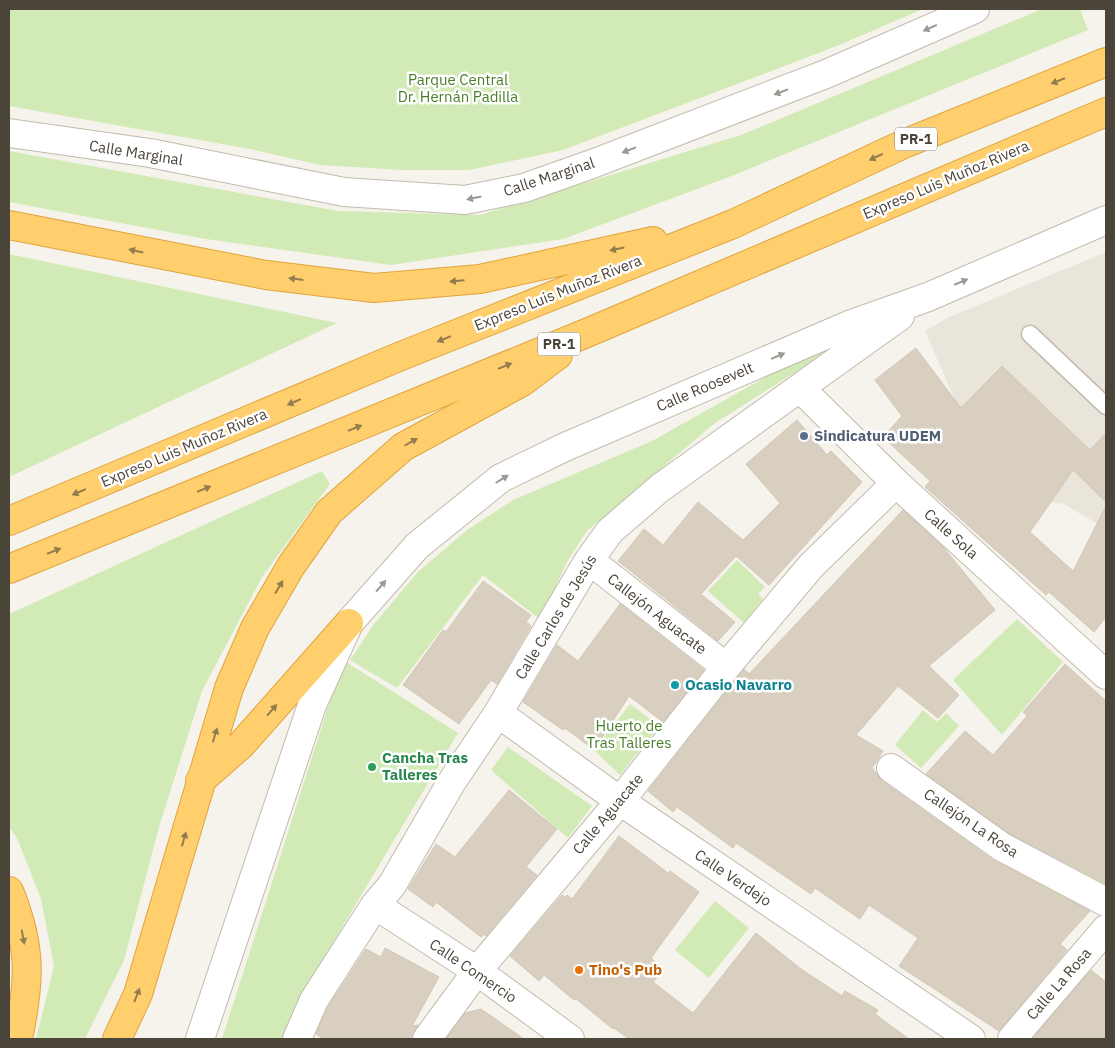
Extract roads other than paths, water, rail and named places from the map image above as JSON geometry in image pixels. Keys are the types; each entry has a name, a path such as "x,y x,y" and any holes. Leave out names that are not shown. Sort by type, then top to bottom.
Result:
{"highway":[{"name":"Expreso Luis Muñoz Rivera","path":"9,521 400,356 733,224 906,143 1105,62"},
{"name":"Expreso Luis Muñoz Rivera","path":"9,569 589,332 1106,112"},
{"path":"9,225 266,276 374,288 480,279 733,224"},
{"path":"117,1039 138,994 229,688 255,628 291,566 329,512 403,447 522,382 589,332"},
{"path":"200,782 241,745 349,623"},
{"path":"9,891 20,917 28,966 25,1004 18,1039"}],"street":[{"name":"Calle Marginal","path":"9,133 150,153 344,192 465,200 524,188 601,160 826,74 975,9"},
{"name":"Calle Roosevelt","path":"200,1039 312,705 349,623 417,546 501,478 565,448 840,329 928,297 1106,220"},
{"name":"Calle Carlos de Jesús","path":"297,1039 314,1000 375,905 392,884 451,783 498,713 589,560 610,531 660,488 928,297"},
{"name":"Calle Sola","path":"800,388 896,484 1106,675"},
{"name":"Calle Aguacate","path":"427,1039 477,971 620,801 726,667 811,566 896,484"},
{"name":"Callejón Aguacate","path":"589,560 726,667"},
{"name":"Calle Verdejo","path":"498,713 620,801 971,1039"},
{"name":"Callejón La Rosa","path":"891,768 1002,847 1106,902"},
{"name":"Calle Comercio","path":"375,905 477,971 570,1039"},
{"name":"Calle La Rosa","path":"1012,1039 1106,929"}],"lane":[{"path":"1030,334 1106,406"}],"place":[{"name":"Sindicatura UDEM","path":"804,436"},
{"name":"Ocasio Navarro","path":"675,685"},
{"name":"Cancha Tras Talleres","path":"372,767"},
{"name":"Tino's Pub","path":"579,970"}],"park label":[{"name":"Parque Central Dr. Hernán Padilla","path":"458,88"},
{"name":"Huerto de Tras Talleres","path":"629,734"}]}
